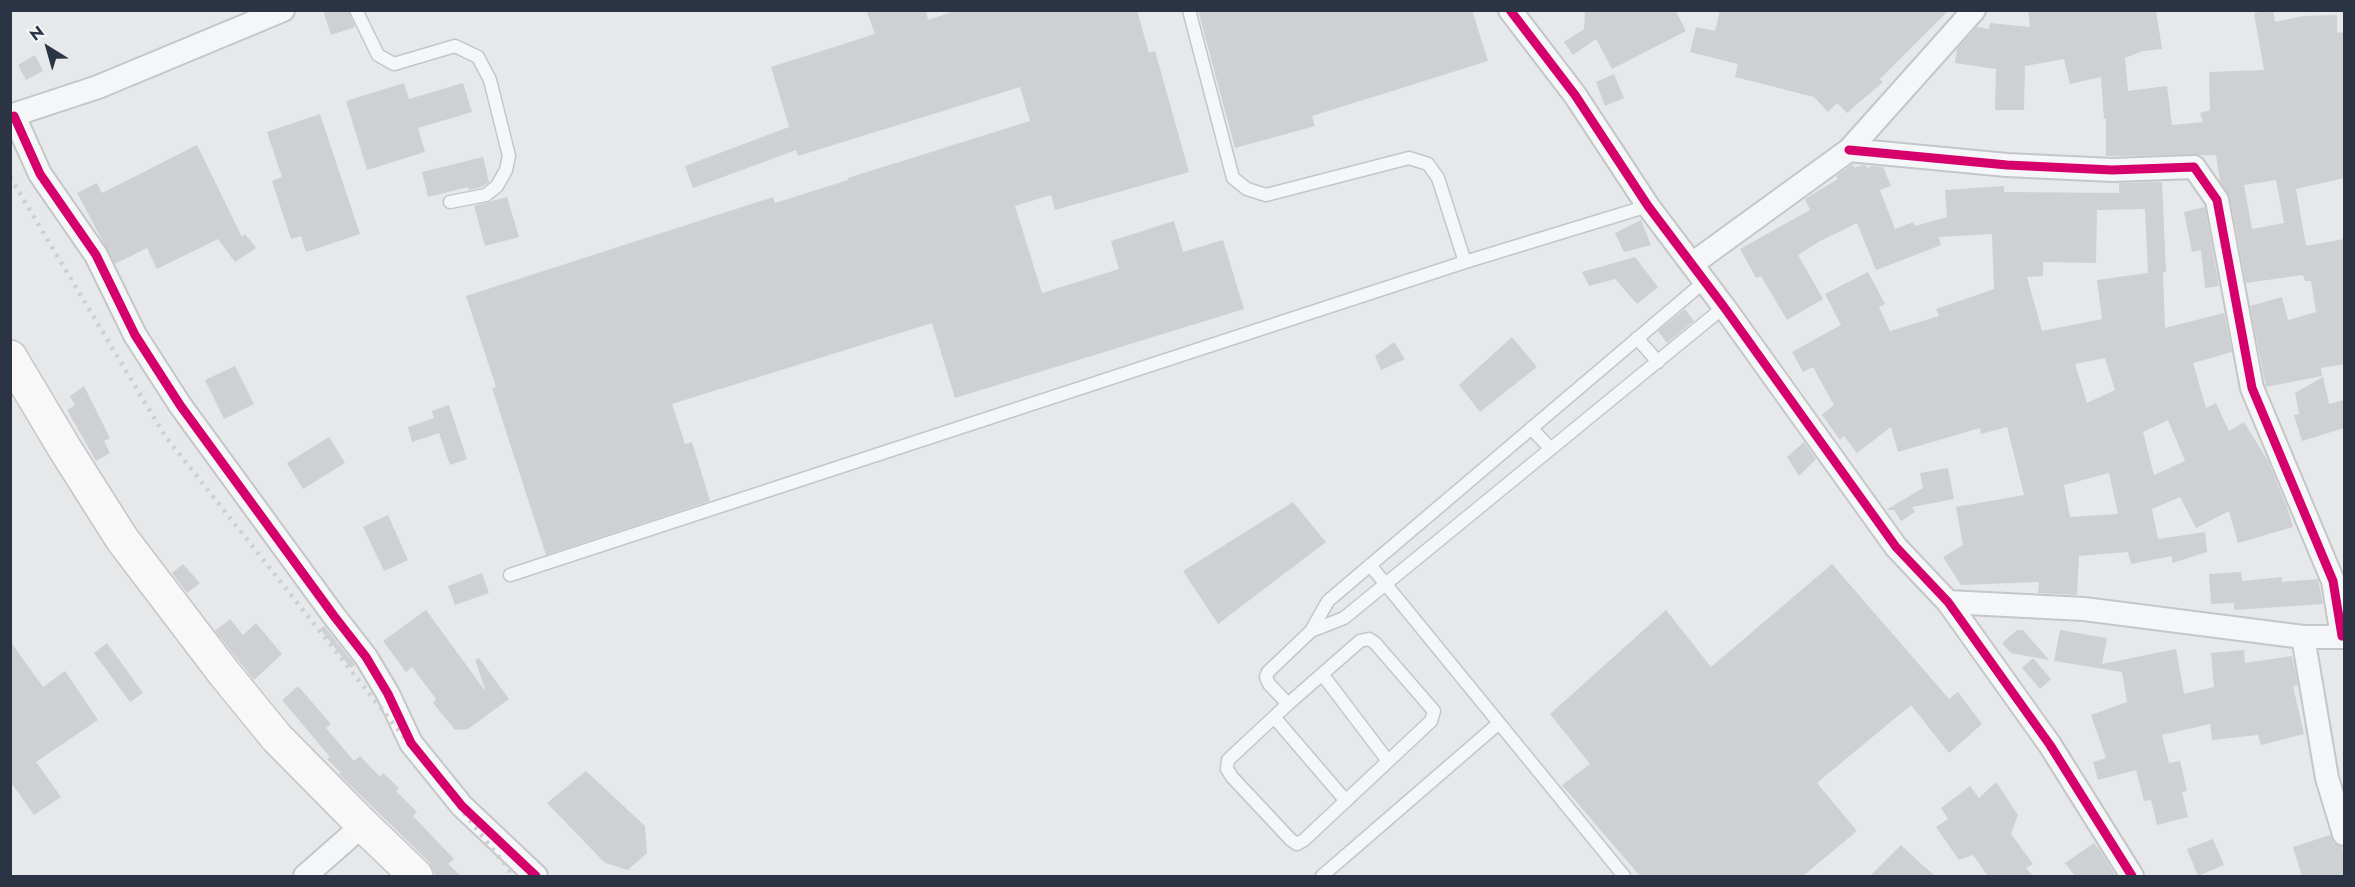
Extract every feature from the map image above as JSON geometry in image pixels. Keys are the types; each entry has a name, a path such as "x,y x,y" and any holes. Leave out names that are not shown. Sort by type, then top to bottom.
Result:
{"street":[{"path":"283,10 98,87 12,116 40,174 96,255 135,335 180,405 366,657 388,694 411,743 462,806 536,876"},
{"path":"1510,10 1575,95 1648,206 1724,307 1896,547 1948,602 2050,745 2132,876"},
{"path":"1698,273 1849,150 1974,10"},
{"path":"1849,150 2007,165 2112,170 2194,167 2217,200 2252,388 2333,581 2343,637 2303,638 2084,609 1948,602"},
{"path":"10,357 122,539 224,673 278,738 416,876"},
{"path":"2303,638 2327,778 2344,834"},
{"path":"305,876 363,825"}],"lane":[{"path":"356,10 378,55 394,64 455,46 478,57 490,80 509,156 506,170 497,186 486,195 450,202"},
{"path":"1189,10 1233,178 1247,189 1266,195 1409,158 1428,164 1438,178 1465,262"},
{"path":"510,575 1465,262 1648,206"},
{"path":"1288,704 1269,684 1266,677 1268,672 1311,631 1328,601 1637,338 1698,273"},
{"path":"1311,631 1344,618 1724,307"},
{"path":"1637,338 1658,362"},
{"path":"1532,428 1551,449"},
{"path":"1370,566 1624,876"},
{"path":"1369,639 1376,643 1434,711 1431,721 1297,844 1232,777 1227,769 1228,760 1288,704 1360,641 1369,639"},
{"path":"1322,674 1388,761"},
{"path":"1274,717 1346,801"},
{"path":"1322,876 1499,723"}],"building":[{"path":"323,10 348,10 355,27 331,35"},
{"path":"866,10 926,10 928,20 958,10 1137,10 1149,53 1155,51 1189,172 1055,210 1051,195 1015,206 1042,293 1119,269 1111,241 1174,221 1183,252 1223,240 1244,309 955,398 932,323 672,404 685,444 692,442 710,501 546,555 492,388 496,387 466,296 773,197 775,203 1030,121 1020,87 798,156 796,150 693,188 685,166 789,127 771,67 875,34"},
{"path":"1198,10 1472,10 1488,61 1312,116 1315,126 1235,148"},
{"path":"1585,10 1675,10 1686,31 1612,69 1596,39 1573,55 1564,42 1584,29"},
{"path":"1720,10 1949,10 1880,79 1883,82 1847,113 1837,103 1828,112 1814,97 1735,77 1738,64 1690,52 1696,27 1715,31"},
{"path":"2028,10 2156,10 2162,49 2143,51 2125,58 2128,91 2167,86 2172,125 2203,122 2200,113 2210,110 2209,72 2264,70 2254,13 2273,10 2275,22 2303,16 2337,15 2337,33 2344,32 2344,178 2296,189 2306,246 2344,239 2344,364 2321,368 2322,376 2266,387 2250,306 2282,297 2288,320 2316,312 2311,281 2305,281 2303,275 2246,283 2230,198 2220,181 2216,155 2106,156 2106,119 2104,119 2101,77 2070,84 2064,59 2025,66 2024,110 1995,110 1996,69 1955,63 1957,49 1977,27 1989,29 1990,23 2030,27","holes":["2276,180 2284,223 2252,229 2244,185"]},
{"path":"35,55 43,71 26,80 18,65"},
{"path":"1614,74 1624,98 1605,106 1596,82"},
{"path":"404,83 409,99 463,83 472,112 418,128 425,152 367,170 346,101"},
{"path":"320,114 360,234 306,252 301,236 291,239 272,181 282,177 267,132"},
{"path":"197,145 242,237 245,234 256,248 235,262 218,239 157,269 147,248 115,264 77,193 97,183 102,193"},
{"path":"483,157 489,182 482,187 469,190 468,187 428,197 422,172"},
{"path":"1853,164 1854,168 1862,165 1867,168 1883,167 1891,186 1880,190 1895,229 1913,222 1915,226 1947,217 1945,190 2004,186 2004,192 2119,193 2119,183 2162,182 2166,272 2163,272 2165,328 2224,313 2232,352 2193,363 2206,408 2216,403 2229,431 2244,422 2268,461 2293,527 2238,543 2229,511 2196,528 2180,497 2152,509 2158,539 2205,532 2207,552 2172,563 2172,556 2131,564 2128,552 2079,556 2077,595 2038,593 2039,582 1961,585 1943,557 1963,545 1956,507 2024,495 2007,427 1981,434 1980,428 1898,452 1891,427 1857,453 1844,436 1840,440 1822,415 1834,405 1813,367 1803,372 1792,352 1841,325 1825,294 1868,272 1885,304 1879,307 1890,331 1939,316 1936,309 1994,289 1992,234 1939,237 1941,245 1876,270 1857,223 1820,241 1798,255 1823,299 1787,320 1761,276 1756,278 1740,249 1810,210 1805,199 1838,179 1836,176","holes":["2145,209 2148,273 2097,280 2102,319 2042,331 2027,277 2043,276 2043,262 2096,263 2097,210","2105,358 2115,390 2087,403 2075,364","2168,420 2185,461 2154,475 2143,432","2109,473 2118,514 2070,517 2064,485"]},
{"path":"507,197 519,237 485,246 474,206"},
{"path":"2205,207 2219,286 2205,288 2201,250 2192,252 2184,212"},
{"path":"1641,220 1651,245 1624,252 1615,233"},
{"path":"1635,257 1658,287 1637,304 1615,279 1589,286 1582,272"},
{"path":"1685,309 1694,321 1667,343 1658,331"},
{"path":"1512,337 1537,367 1480,412 1459,385"},
{"path":"1394,342 1405,359 1381,370 1375,356"},
{"path":"235,366 254,404 224,419 205,380"},
{"path":"2323,377 2329,404 2344,400 2344,428 2302,441 2294,415 2299,414 2295,393"},
{"path":"84,386 110,438 104,441 110,453 96,461 67,410 75,405 70,396"},
{"path":"449,405 467,459 450,465 439,433 412,442 408,427 434,418 432,411"},
{"path":"329,437 345,463 303,489 287,463"},
{"path":"1804,442 1816,459 1799,476 1787,457"},
{"path":"1948,468 1954,499 1912,507 1915,512 1901,521 1894,510 1886,510 1923,488 1920,473"},
{"path":"1293,502 1326,542 1218,624 1183,571"},
{"path":"388,515 408,560 384,571 363,527"},
{"path":"183,564 200,583 187,593 172,573"},
{"path":"1832,564 1949,699 1958,692 1982,724 1949,753 1911,705 1817,783 1857,831 1803,876 1640,876 1562,785 1590,764 1550,714 1666,610 1711,667"},
{"path":"2241,572 2242,581 2282,577 2282,582 2318,579 2323,604 2234,610 2234,603 2211,604 2209,574"},
{"path":"482,573 489,593 455,605 448,586"},
{"path":"426,610 486,692 475,660 479,658 509,699 468,729 455,730 433,703 436,699 412,667 406,672 383,641"},
{"path":"230,619 243,635 256,623 282,654 254,680 215,631"},
{"path":"324,626 355,665 351,668 320,629"},
{"path":"2017,630 2023,630 2049,660 2011,653 2002,643"},
{"path":"2060,630 2107,638 2102,664 2176,649 2184,694 2214,687 2211,653 2244,650 2245,663 2292,656 2298,685 2293,686 2304,734 2261,745 2258,735 2212,740 2210,724 2162,735 2169,763 2180,761 2187,791 2182,792 2188,817 2157,825 2151,800 2144,801 2136,770 2098,780 2093,762 2106,758 2091,715 2127,702 2122,672 2054,661"},
{"path":"10,641 43,687 65,671 98,720 36,762 61,797 34,815 10,781"},
{"path":"107,643 143,693 130,702 94,653"},
{"path":"2033,658 2051,679 2040,689 2022,668"},
{"path":"298,686 331,724 326,728 354,761 360,756 380,777 383,773 399,788 396,791 417,812 413,816 454,859 448,864 461,876 436,876 429,862 339,774 341,773 327,759 330,757 282,700"},
{"path":"586,771 645,826 647,853 628,870 605,863 547,803"},
{"path":"1996,782 2018,815 2011,834 2033,864 2026,868 2033,876 1988,876 1973,855 1959,860 1936,827 1948,819 1941,808 1970,786 1979,798"},
{"path":"2330,835 2334,843 2342,847 2344,876 2302,876 2293,847"},
{"path":"2213,839 2224,865 2198,876 2187,849"},
{"path":"2094,843 2116,876 2075,876 2065,863"},
{"path":"1901,845 1918,861 1935,876 1870,876"}],"railway":[{"path":"10,177 165,436 514,876"}],"cycle path":[{"path":"1510,10 1575,95 1648,206 1724,307 1896,547 1948,602 2050,745 2132,876"},
{"path":"14,116 40,174 96,255 135,335 180,405 366,657 388,694 411,743 462,806 536,876"},
{"path":"1849,150 2007,165 2112,170 2194,167 2217,200 2252,388 2333,581 2342,636"}]}
